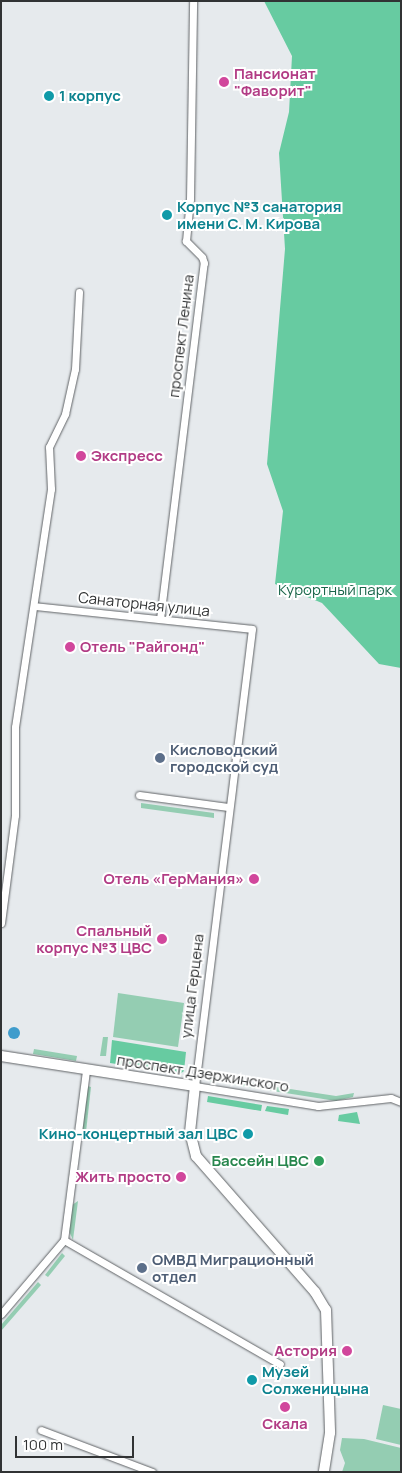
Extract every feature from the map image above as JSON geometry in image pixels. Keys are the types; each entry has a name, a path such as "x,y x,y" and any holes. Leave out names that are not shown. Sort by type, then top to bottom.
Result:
{"main road":[{"name":"проспект Дзержинского","path":"1,1056 195,1086"},
{"name":"улица Герцена","path":"195,1086 190,1132 196,1156 321,1300 329,1324 330,1433 324,1472"}],"street":[{"name":"проспект Ленина","path":"160,619 204,263 202,257 186,241 190,199 193,1"},
{"path":"1,924 14,816 15,727 51,489 49,447 65,414 75,370 79,292"},
{"name":"Санаторная улица","path":"34,606 252,629"},
{"name":"улица Герцена","path":"195,1086 228,807 252,629"},
{"path":"139,795 228,807"},
{"path":"1,1314 64,1240 86,1070"},
{"name":"проспект Дзержинского","path":"195,1086 318,1106 391,1098 401,1101"},
{"path":"64,1240 280,1364"},
{"path":"42,1430 152,1472"}],"green space":[{"name":"Курортный парк","path":"264,1 401,1 401,668 379,664 322,603 275,584 283,511 267,464 285,249 279,153 289,112 292,56"},
{"path":"141,803 214,813 214,818 141,808"},
{"path":"118,993 184,1003 178,1047 113,1037"},
{"path":"103,1037 108,1037 106,1056 100,1056"},
{"path":"112,1040 186,1052 184,1071 180,1074 110,1063"},
{"path":"34,1049 77,1056 76,1061 33,1054"},
{"path":"205,1076 336,1096 354,1093 353,1097 336,1101 209,1081"},
{"path":"87,1086 91,1087 86,1132 82,1128"},
{"path":"208,1096 262,1105 261,1111 207,1102"},
{"path":"267,1106 289,1109 288,1115 265,1111"},
{"path":"357,1112 360,1124 338,1121 339,1115"},
{"path":"78,1201 73,1240 69,1231 72,1205"},
{"path":"62,1253 65,1256 48,1277 45,1275"},
{"path":"38,1282 41,1285 1,1331 1,1325"},
{"path":"383,1405 401,1409 401,1445 376,1439"},
{"path":"342,1438 364,1439 401,1448 401,1472 342,1472 345,1463 340,1450"}],"water":[{"path":"12,1027 16,1027 20,1033 16,1039 12,1039 8,1035 8,1031"}],"place":[{"name":"Пансионат \"Фаворит\"","path":"224,82"},
{"name":"1 корпус","path":"49,96"},
{"name":"Корпус №3 санатория имени С. М. Кирова","path":"167,215"},
{"name":"Экспресс","path":"81,456"},
{"name":"Отель \"Райгонд\"","path":"70,647"},
{"name":"Кисловодский городской суд","path":"160,758"},
{"name":"Отель «ГерМания»","path":"254,879"},
{"name":"Спальный корпус №3 ЦВС","path":"162,939"},
{"name":"Кино-концертный зал ЦВС","path":"248,1134"},
{"name":"Бассейн ЦВС","path":"319,1161"},
{"name":"Жить просто","path":"181,1177"},
{"name":"ОМВД Миграционный отдел","path":"142,1268"},
{"name":"Астория","path":"347,1351"},
{"name":"Музей Солженицына","path":"252,1380"},
{"name":"Скала","path":"285,1407"}]}
